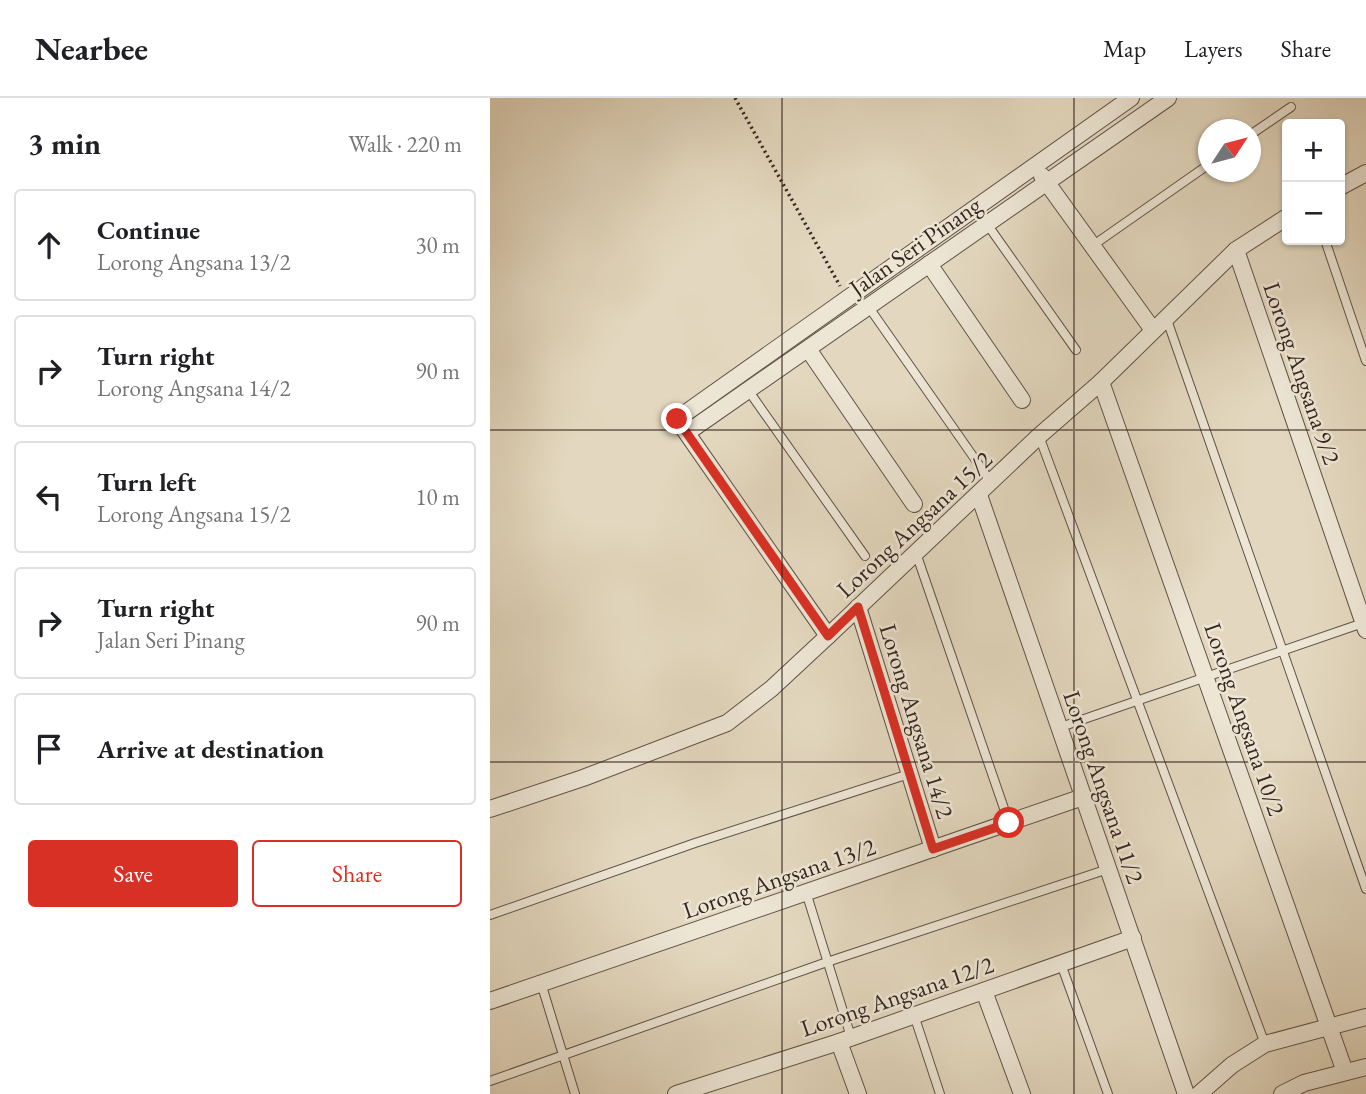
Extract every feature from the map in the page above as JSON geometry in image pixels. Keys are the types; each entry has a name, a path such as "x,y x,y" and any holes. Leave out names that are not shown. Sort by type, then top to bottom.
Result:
{"street":[{"name":"Jalan Seri Pinang","path":"1131,98 677,419 688,432 1168,98"},
{"path":"1034,165 1153,330"},
{"path":"1345,184 1366,173"},
{"name":"Lorong Angsana 15/2","path":"490,810 727,723 771,688 828,636 1039,436 1101,382 1236,250 1282,219"},
{"name":"Lorong Angsana 9/2","path":"1236,250 1365,625"},
{"path":"929,264 1022,400"},
{"path":"808,349 914,504"},
{"name":"Lorong Angsana 10/2","path":"1101,382 1345,1072"},
{"path":"688,432 828,636"},
{"name":"Lorong Angsana 11/2","path":"979,495 1185,1094"},
{"name":"Lorong Angsana 14/2","path":"858,607 933,849"},
{"name":"Lorong Angsana 13/2","path":"490,1001 1083,797"},
{"name":"Lorong Angsana 12/2","path":"676,1094 845,1039 1132,938"},
{"path":"984,991 1021,1094"},
{"path":"1199,1094 1232,1065 1265,1044 1366,1017"},
{"path":"845,1039 858,1094"},
{"path":"1282,1094 1304,1083 1366,1067"}],"lane":[{"path":"1261,128 1291,107"},
{"path":"1092,246 1198,173"},
{"path":"987,223 1076,350"},
{"path":"1327,245 1366,361"},
{"path":"869,306 991,483"},
{"path":"1166,317 1366,890"},
{"path":"748,390 865,556"},
{"path":"1039,436 1265,1044"},
{"path":"916,553 1009,823"},
{"path":"1058,728 1283,650 1365,625"},
{"path":"490,915 695,843 909,774"},
{"path":"490,1081 827,962 1108,869"},
{"path":"806,892 827,962 845,1039"},
{"path":"1061,964 1108,1094"},
{"path":"541,983 575,1094"},
{"path":"914,1015 940,1094"}],"path":[{"path":"736,98 847,298"}],"route":[{"path":"677,419 828,636 858,607 933,849 1009,823"}]}
